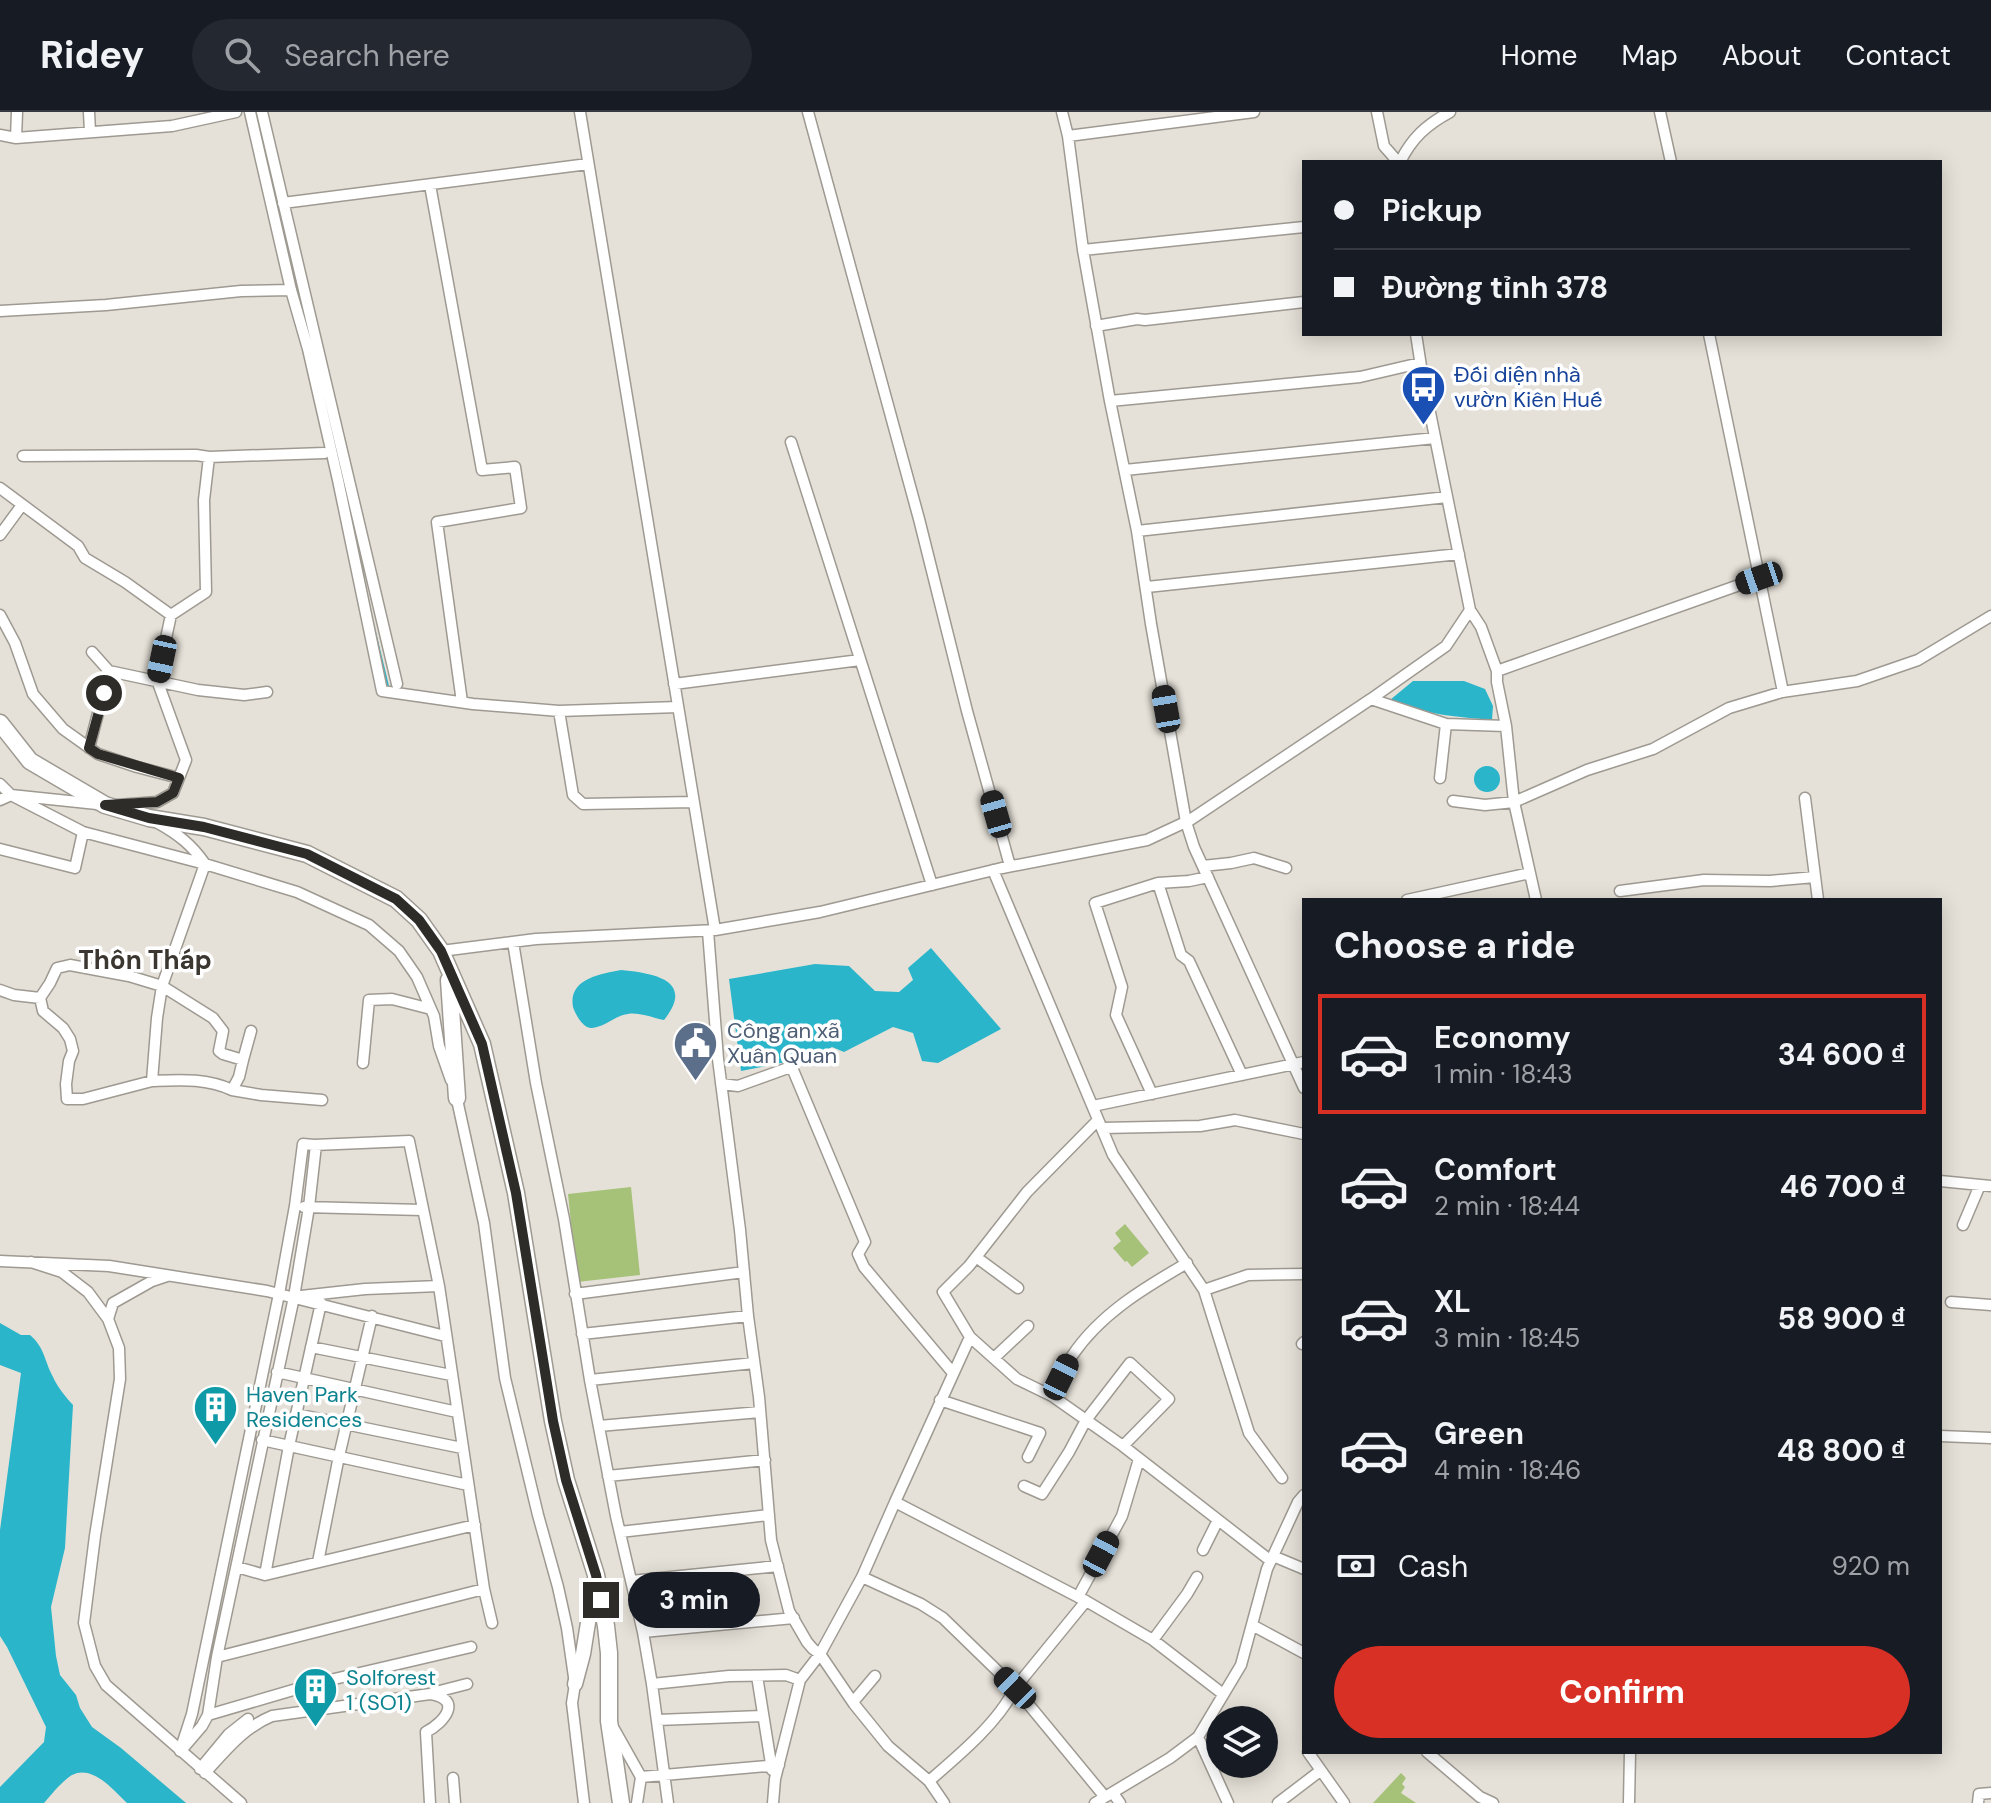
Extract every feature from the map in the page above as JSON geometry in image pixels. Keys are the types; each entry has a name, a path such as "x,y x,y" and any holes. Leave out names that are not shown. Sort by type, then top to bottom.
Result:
{"main road":[{"path":"0,723 30,761 105,805 307,854 396,899 419,920 445,958 482,1044 516,1193 553,1421 566,1480 596,1575 609,1653 609,1721 621,1803"},
{"path":"445,958 457,1098"},
{"path":"575,1684 596,1575"}],"street":[{"path":"16,138 17,112"},
{"path":"89,112 90,132"},
{"path":"0,135 16,138 172,126 236,112"},
{"path":"250,112 338,480 382,691 559,711 678,707"},
{"path":"262,112 397,684"},
{"path":"580,112 694,802 711,930 721,1084 760,1412 771,1540 789,1611 807,1642 820,1654 888,1746 929,1781 944,1803"},
{"path":"808,112 1010,866"},
{"path":"1062,112 1096,326 1137,531 1186,822 1208,877 1299,1064 1093,1106"},
{"path":"1068,136 1254,112"},
{"path":"1377,112 1384,146 1397,160"},
{"path":"1400,160 1410,144 1433,121 1450,112"},
{"path":"1660,112 1671,160"},
{"path":"283,203 588,164"},
{"path":"430,185 482,470 515,467 521,508 437,522 462,702"},
{"path":"1083,250 1302,227"},
{"path":"0,311 106,305 241,291 291,290"},
{"path":"1096,326 1302,302"},
{"path":"1416,336 1470,610 1481,627 1497,671 1514,802 1536,898"},
{"path":"1709,336 1783,692"},
{"path":"1110,401 1360,377 1420,363"},
{"path":"1125,470 1435,438"},
{"path":"791,442 932,885"},
{"path":"23,456 209,457 324,453"},
{"path":"0,800 11,795 105,805 157,802 173,793 186,760 157,680 171,615 206,592 204,500 209,457"},
{"path":"0,488 78,546 85,558 171,615"},
{"path":"1137,531 1447,497"},
{"path":"0,535 22,505"},
{"path":"1147,587 1459,554"},
{"path":"1497,671 1759,578"},
{"path":"445,958 513,942 711,930 820,912 1010,866 1147,840 1186,822 1446,646 1470,610"},
{"path":"0,615 15,643 33,694 63,729 98,754 179,778"},
{"path":"1453,801 1485,805 1514,802 1587,770 1653,749 1729,708 1783,692 1857,681 1918,660 1991,616"},
{"path":"92,652 109,671 198,690 244,695 267,692"},
{"path":"674,684 860,660"},
{"path":"89,748 109,671"},
{"path":"1371,699 1446,724 1506,726"},
{"path":"559,711 573,795 583,804 694,802"},
{"path":"1440,778 1446,724"},
{"path":"0,784 11,795 83,832 297,892 369,925 399,951 417,977 431,1009 439,1046 457,1098 484,1223 505,1378 558,1587 572,1657 575,1684 572,1703 584,1803"},
{"path":"1805,798 1818,898"},
{"path":"149,818 178,834 194,848 205,864"},
{"path":"0,849 75,868 83,832"},
{"path":"1203,866 1254,858 1286,868"},
{"path":"152,1081 162,986 205,864"},
{"path":"993,870 1113,1155 1204,1290 1249,1433 1282,1478"},
{"path":"1416,898 1530,873"},
{"path":"1152,1094 1116,1015 1122,987 1095,903 1158,883 1208,877"},
{"path":"1620,891 1704,880 1770,881 1815,877"},
{"path":"1158,883 1181,955 1189,961 1242,1075"},
{"path":"513,942 608,1476 643,1632 668,1803"},
{"path":"243,1060 219,1051 223,1031 213,1018 162,986 129,976 70,965 57,968 40,998 43,1011 63,1028 70,1039 73,1051 66,1084 67,1099 83,1099 152,1081 185,1079 217,1083 253,1094 322,1100"},
{"path":"0,990 40,998"},
{"path":"363,1063 369,1000 392,999 431,1009"},
{"path":"232,1090 239,1077 251,1031"},
{"path":"721,1084 738,1086 788,1068 793,1070 865,1242 858,1254 864,1267 953,1373"},
{"path":"1302,1134 1235,1120 1200,1126 1100,1124 1027,1192 976,1257 943,1292 970,1337 1017,1379 1052,1396 1272,1558 1302,1568"},
{"path":"180,1751 192,1714 279,1294 303,1144 409,1141 439,1286 484,1589 492,1623"},
{"path":"180,1751 208,1715 217,1657 294,1297 316,1145"},
{"path":"1942,1181 1986,1186 1963,1225"},
{"path":"295,1206 422,1210"},
{"path":"976,1257 1018,1288"},
{"path":"0,1261 109,1266 173,1276 294,1297 445,1336"},
{"path":"31,1262 62,1272 88,1292 108,1319 119,1348 120,1379 84,1623 95,1666 106,1685 241,1803"},
{"path":"1052,1396 1070,1359 1100,1323 1139,1291 1187,1263"},
{"path":"575,1294 744,1272"},
{"path":"1204,1290 1248,1275 1302,1274"},
{"path":"108,1319 113,1303 152,1281 173,1276"},
{"path":"294,1297 365,1289 439,1286"},
{"path":"1951,1302 1991,1305"},
{"path":"265,1575 289,1446 321,1303"},
{"path":"318,1562 372,1316"},
{"path":"582,1334 748,1316"},
{"path":"994,1358 1028,1326"},
{"path":"775,1765 800,1680 820,1654 862,1577 970,1337"},
{"path":"311,1347 451,1375"},
{"path":"590,1380 754,1363"},
{"path":"1024,1486 1042,1494 1086,1420 1130,1363 1169,1399 1123,1446"},
{"path":"277,1372 457,1412"},
{"path":"940,1400 1040,1433 1028,1457"},
{"path":"599,1426 760,1412"},
{"path":"296,1414 462,1448"},
{"path":"1942,1436 1991,1438"},
{"path":"262,1440 468,1485"},
{"path":"929,1781 964,1750 1009,1701 1015,1688 1082,1599 1122,1516 1139,1459"},
{"path":"608,1476 765,1460"},
{"path":"1105,1798 1198,1737 1241,1665 1272,1558 1302,1497"},
{"path":"895,1502 1082,1599 1153,1640 1223,1694"},
{"path":"620,1532 769,1515"},
{"path":"1203,1550 1218,1520"},
{"path":"237,1567 265,1575 475,1525"},
{"path":"631,1581 778,1566"},
{"path":"862,1577 921,1604 943,1618 1015,1688 1105,1798 1120,1803"},
{"path":"1153,1640 1197,1577"},
{"path":"217,1657 484,1589"},
{"path":"643,1632 794,1618"},
{"path":"1252,1625 1302,1652"},
{"path":"208,1715 317,1683 471,1647"},
{"path":"652,1684 729,1676 786,1675 800,1680"},
{"path":"757,1676 762,1716 775,1765 773,1803"},
{"path":"853,1702 875,1676"},
{"path":"203,1771 235,1738 272,1716 430,1694 467,1684"},
{"path":"430,1694 446,1701 448,1709 443,1721 426,1732 430,1803"},
{"path":"657,1720 762,1716"},
{"path":"203,1771 229,1734 248,1719"},
{"path":"609,1721 641,1777 637,1803"},
{"path":"1198,1737 1228,1803"},
{"path":"1309,1754 1344,1803"},
{"path":"1429,1754 1478,1800 1494,1803 1502,1800 1505,1803"},
{"path":"1629,1803 1630,1754"},
{"path":"641,1777 775,1765"},
{"path":"1278,1803 1320,1771"},
{"path":"453,1778 455,1803"},
{"path":"1978,1803 1979,1794 1991,1793"}],"green space":[{"path":"631,1187 640,1275 577,1282 568,1194"},
{"path":"1125,1224 1149,1253 1132,1267 1113,1248 1121,1241 1115,1233"},
{"path":"1401,1773 1406,1778 1401,1793 1416,1803 1373,1803"}],"water":[{"path":"1413,681 1464,681 1485,689 1493,706 1492,720 1440,714 1390,700"},
{"path":"1487,766 1496,770 1500,779 1496,788 1487,792 1478,788 1474,779 1478,770"},
{"path":"931,948 1001,1029 938,1063 922,1061 913,1033 893,1027 844,1052 832,1047 796,1067 786,1062 741,1071 729,979 815,964 849,966 875,991 899,992 913,980 908,968"},
{"path":"621,970 646,973 666,981 673,987 673,1006 664,1020 632,1014 597,1027 587,1027 573,1007 575,990 587,980"},
{"path":"0,1323 35,1340 57,1385 73,1405 65,1548 51,1607 60,1675 76,1695 92,1727 186,1803 127,1803 102,1780 88,1773 80,1773 72,1775 44,1803 0,1803 0,1787 44,1742 46,1727 0,1636 0,1530 21,1373 0,1365"}],"waterway":[{"path":"256,112 297,295"},
{"path":"373,626 388,688"}],"place":[{"name":"Đối diện nhà vườn Kiên Huế","path":"1423,426"},
{"name":"Công an xã Xuân Quan","path":"696,1082"},
{"name":"Haven Park Residences","path":"215,1446"},
{"name":"Solforest 1 (SO1)","path":"315,1729"}],"district":[{"name":"Thôn Tháp","path":"145,960"}],"route":[{"path":"104,693 89,748 98,754 179,778 173,793 157,802 105,805 307,854 396,899 419,920 441,951 482,1044 516,1193 553,1421 566,1480 601,1600"}]}
